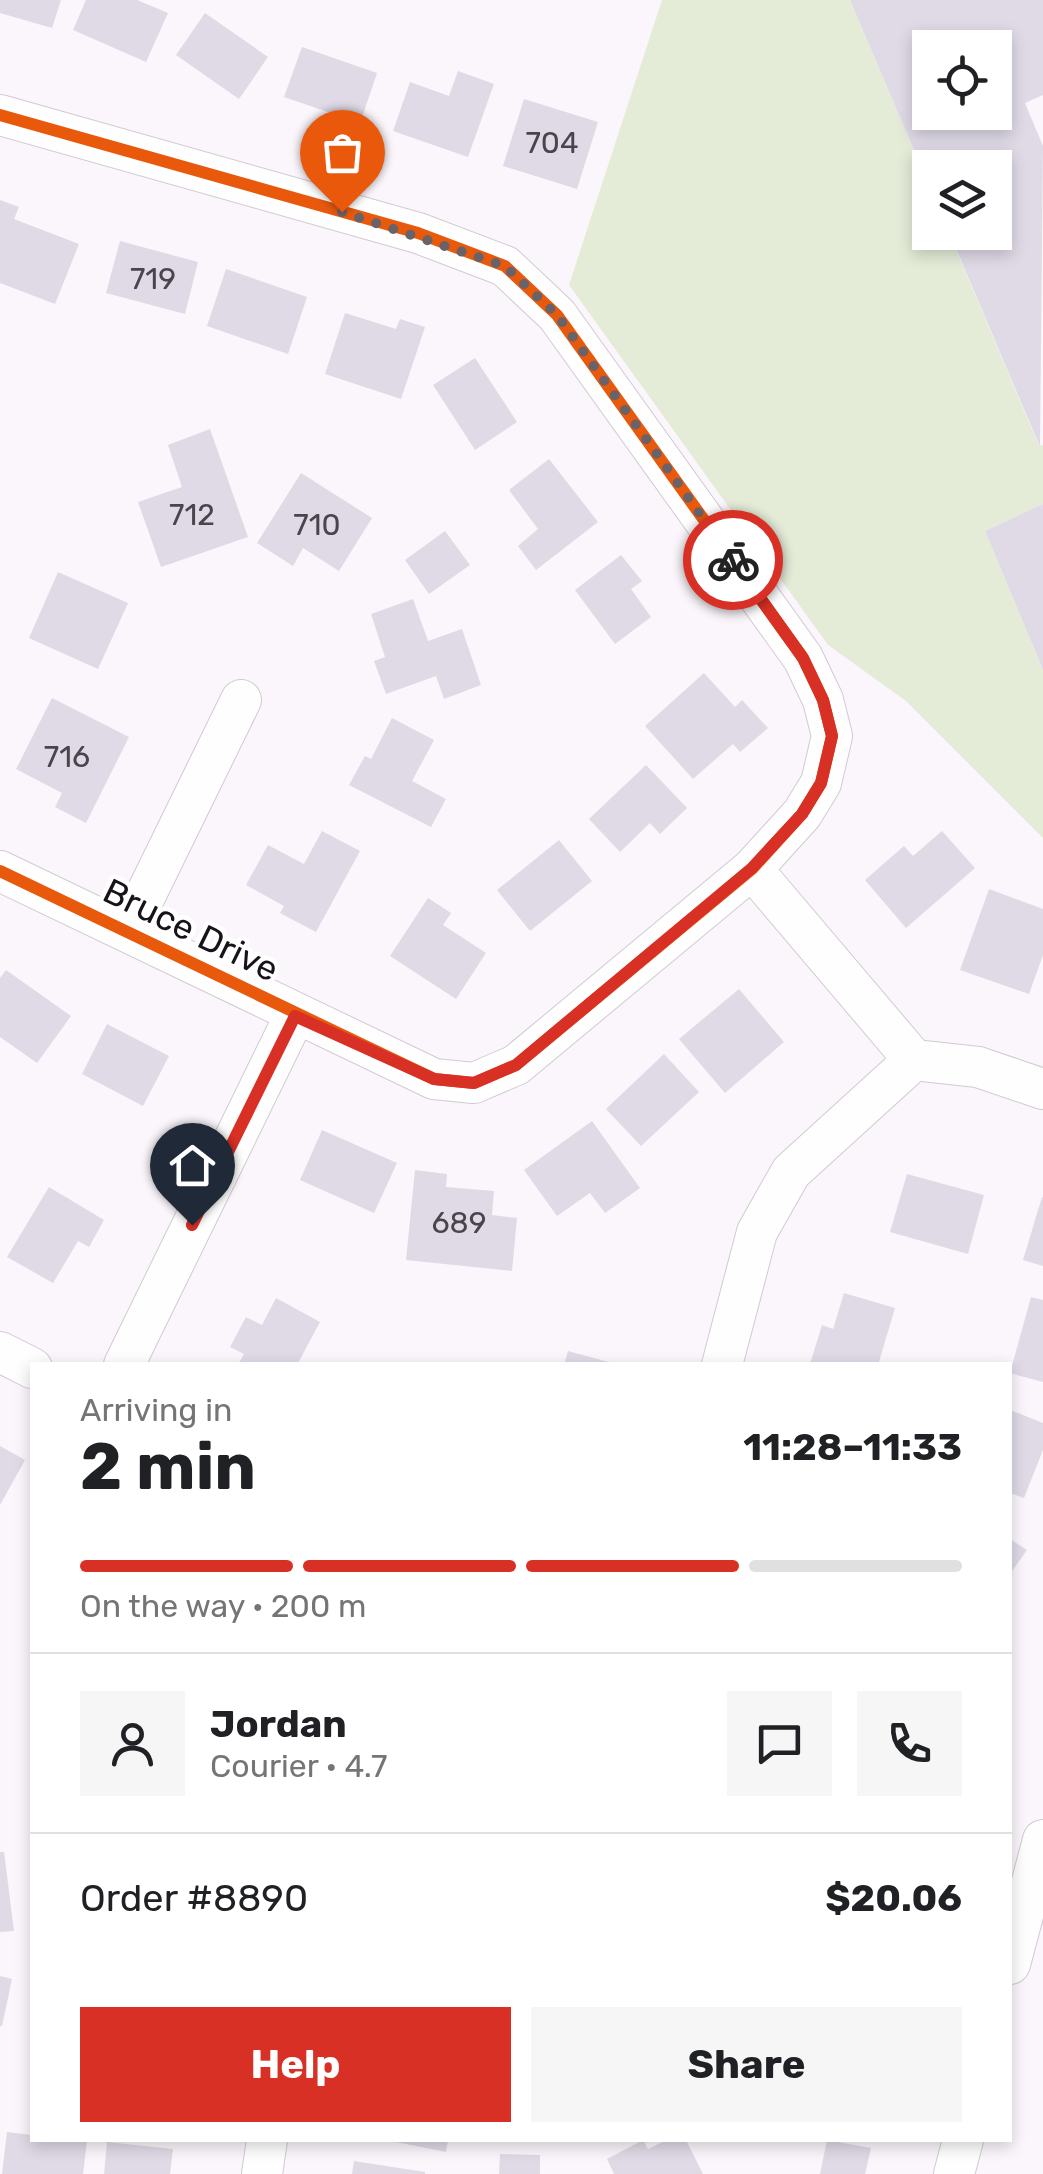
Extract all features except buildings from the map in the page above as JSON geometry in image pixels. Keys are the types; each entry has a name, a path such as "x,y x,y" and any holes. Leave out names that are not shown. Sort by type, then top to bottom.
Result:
{"street":[{"name":"Bruce Drive","path":"0,114 418,233 505,266 557,315 803,658 823,700 832,736 821,783 802,814 752,868 516,1065 474,1083 434,1079 295,1016 0,871"},
{"path":"128,931 241,700"},
{"path":"752,868 914,1060 978,1067 1043,1089"},
{"path":"125,1362 295,1016"},
{"path":"723,1362 757,1232 791,1172 914,1060"},
{"path":"0,1352 30,1367"},
{"path":"1012,1956 1043,1840"},
{"path":"262,2174 266,2142"},
{"path":"954,2174 962,2142"}],"green space":[{"path":"662,0 850,0 914,150 912,250 956,250 1039,446 1043,445 1043,504 985,531 1043,670 1043,838 906,701 828,645 569,285"}],"cycle path":[{"path":"0,115 418,233 505,266 557,315 803,658 823,700 832,736 821,783 802,814 752,869 516,1065 474,1083 434,1079 0,871"}],"way so far":[{"path":"342,212 418,233 505,266 557,315 733,560"}],"route":[{"path":"192,1225 295,1016 434,1079 474,1083 516,1065 752,868 802,814 821,783 832,736 823,700 803,658 733,560"}]}
